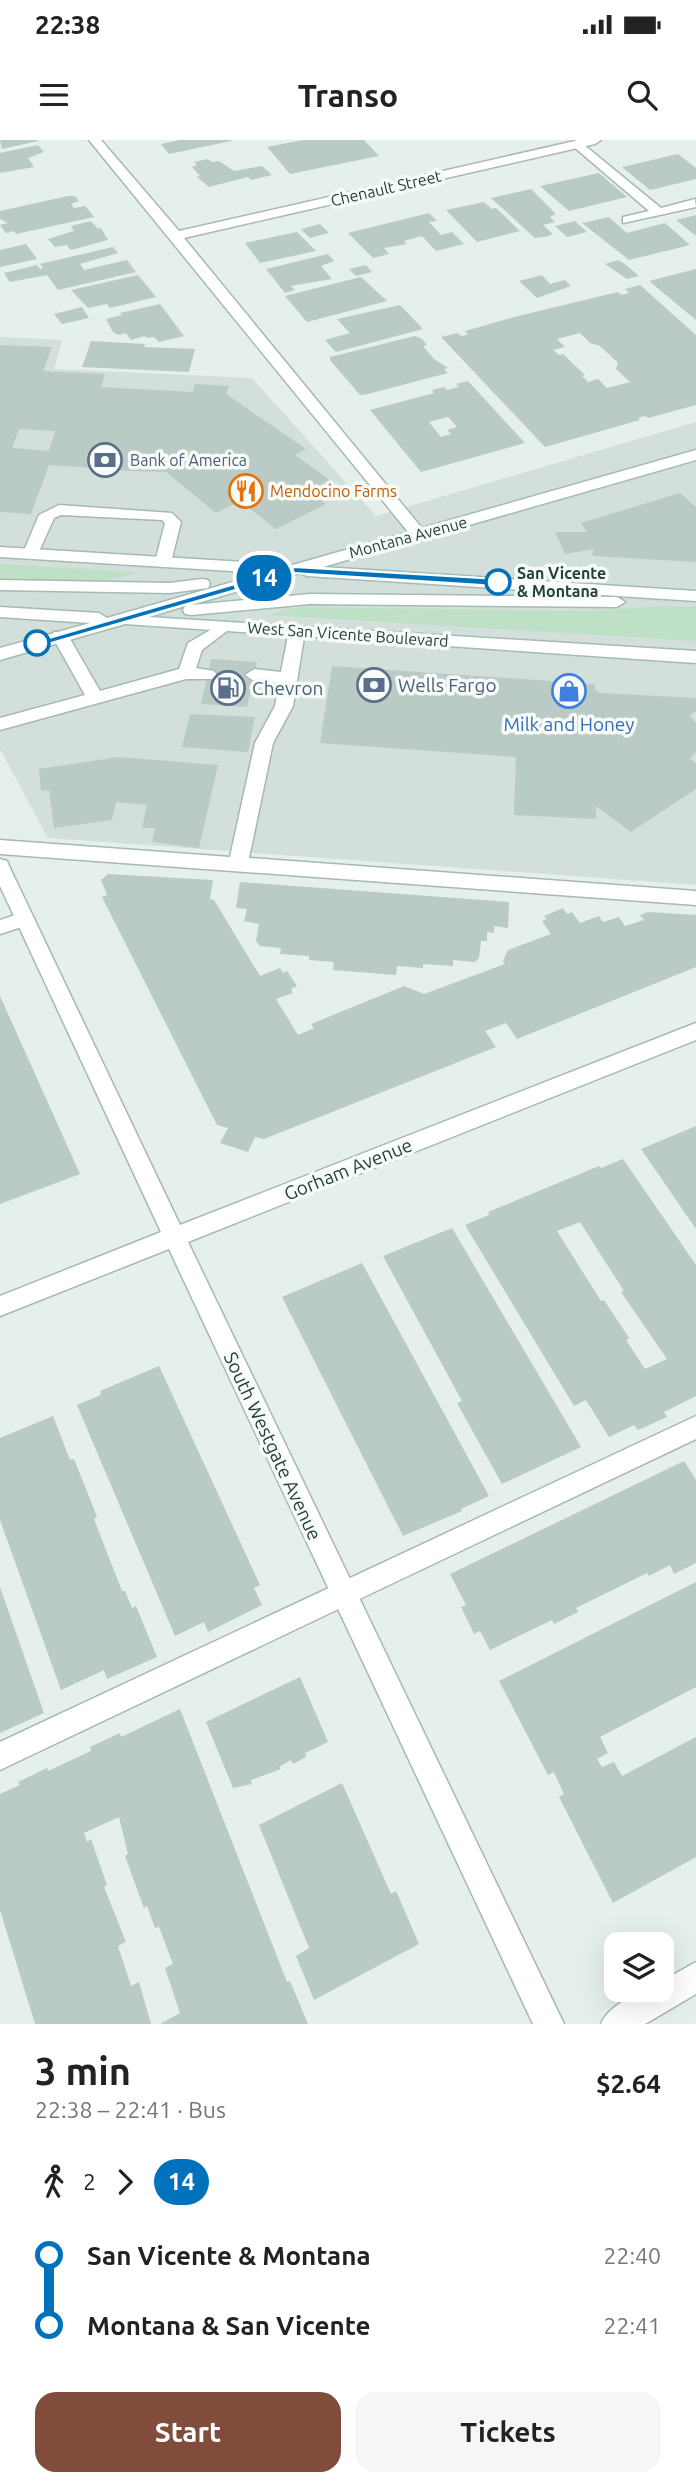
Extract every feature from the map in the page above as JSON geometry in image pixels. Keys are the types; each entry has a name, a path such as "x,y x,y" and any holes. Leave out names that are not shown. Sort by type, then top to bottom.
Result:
{"street":[{"path":"95,140 419,535"},
{"name":"Chenault Street","path":"176,236 595,140"},
{"path":"578,144 659,213"},
{"path":"628,220 695,204"},
{"name":"Montana Avenue","path":"0,654 696,456"},
{"path":"32,554 47,515 59,510 166,516 173,522 163,562"},
{"path":"0,552 696,596"},
{"path":"0,585 170,588 294,570"},
{"path":"115,620 256,601 310,599 592,603 696,596"},
{"name":"West San Vicente Boulevard","path":"0,612 696,657"},
{"path":"186,673 194,647 224,627"},
{"path":"238,864 264,743 284,706 297,631"},
{"path":"60,636 95,698"},
{"path":"0,724 186,673 208,675"},
{"path":"254,676 289,678"},
{"path":"0,847 696,898"},
{"name":"South Westgate Avenue","path":"0,866 549,2024"},
{"path":"0,927 24,919"},
{"name":"Gorham Avenue","path":"0,1306 696,1031"},
{"path":"0,1756 696,1427"},
{"path":"616,2024 696,1977"}],"shaded area":[{"path":"0,337 62,340 54,369 252,378 376,516 696,422 696,885 48,838 0,749"}],"green space":[{"path":"0,564 136,573 108,580 0,579"},
{"path":"664,606 696,607 696,641 269,615 298,607 590,611"}],"building":[{"path":"0,140 38,140 38,141 2,149"},
{"path":"180,140 231,141 169,154 161,144"},
{"path":"303,140 364,140 379,156 290,174 267,147"},
{"path":"38,145 44,152 28,158 34,167 0,173 0,153"},
{"path":"678,154 696,168 696,179 650,190 622,167"},
{"path":"208,159 212,162 219,161 234,171 262,166 272,175 251,180 248,177 209,187 197,177 200,176 192,167 197,165 194,162"},
{"path":"599,173 627,197 569,211 540,186"},
{"path":"531,189 556,214 550,217 555,222 543,225 553,234 550,236 535,238 491,198"},
{"path":"75,196 79,201 71,204 74,208 85,206 94,217 16,234 14,231 6,233 0,225 8,223 0,219 0,211"},
{"path":"484,202 492,209 496,208 520,231 477,242 446,210"},
{"path":"429,213 437,221 429,222 441,235 452,232 464,244 436,251 422,236 404,241 407,244 384,248 389,254 373,258 348,233"},
{"path":"696,215 696,236 676,220"},
{"path":"609,217 627,233 665,223 690,245 629,260 582,223"},
{"path":"91,221 98,229 101,228 108,240 71,250 67,245 55,247 48,239 74,231 71,226"},
{"path":"575,221 587,232 567,237 555,226"},
{"path":"320,224 329,233 310,238 301,229"},
{"path":"297,232 316,251 260,263 245,243"},
{"path":"26,244 37,259 0,267 0,250"},
{"path":"113,247 118,253 80,264 84,270 127,260 136,272 58,290 47,275 10,282 4,273 37,265 40,269 43,268 40,264"},
{"path":"328,254 334,261 321,266 332,279 291,286 295,290 285,293 266,269"},
{"path":"618,260 639,276 627,279 605,264"},
{"path":"366,265 372,272 356,276 349,269"},
{"path":"696,269 696,320 649,281"},
{"path":"138,275 156,297 110,308 107,304 88,308 71,290"},
{"path":"542,275 550,284 565,280 571,286 537,298 519,281"},
{"path":"361,277 387,301 307,322 285,296"},
{"path":"640,285 696,335 696,405 648,418 638,418 640,420 545,447 441,337 458,333 461,336 468,335 465,331 518,316 618,292 621,295 629,293 625,289","holes":["580,333 590,343 600,346 618,363 616,369 630,382 607,388 598,379 588,382 582,376 585,375 563,354 559,355 553,350 565,347 557,339"]},
{"path":"160,304 184,336 159,342 154,337 145,336 131,340 126,333 118,335 113,332 106,319 122,315 120,313"},
{"path":"400,305 423,329 336,352 325,340 350,333 337,319"},
{"path":"82,307 89,318 62,324 54,314"},
{"path":"415,336 427,345 423,346 434,359 448,368 444,369 448,373 360,395 330,360 330,357"},
{"path":"91,341 195,349 189,372 82,367"},
{"path":"0,345 52,347 43,371 105,374 101,387 193,392 195,384 229,386 226,394 306,449 295,455 330,480 308,491 326,504 276,529 240,501 216,513 166,472 94,470 49,465 31,514 0,512","holes":["19,429 55,431 49,451 12,448"]},
{"path":"468,381 525,443 421,472 370,410 434,393 432,390 459,387 456,384","holes":["448,417 457,427 447,430 451,434 441,437 429,422"]},
{"path":"680,493 696,507 696,562 592,556 594,549 565,554 555,532 587,532 581,523"},
{"path":"211,659 257,662 247,707 201,704"},
{"path":"332,666 595,684 595,690 600,693 696,698 696,711 690,716 696,723 696,752 690,759 696,763 696,789 631,832 596,806 596,819 514,815 516,757 320,743"},
{"path":"190,714 255,717 248,752 182,747"},
{"path":"118,757 218,765 199,848 152,842 155,828 142,828 147,805 116,802 112,820 54,828 49,790 41,791 39,769"},
{"path":"108,874 213,880 210,899 214,900 260,976 280,968 283,973 287,971 297,986 291,989 293,993 276,999 298,1035 314,1028 311,1024 404,986 424,994 505,964 503,961 508,950 551,934 542,921 547,919 544,916 563,908 567,914 572,912 580,923 599,916 603,922 619,917 625,926 644,920 640,915 648,912 696,915 696,967 517,1039 506,1023 485,1031 496,1047 264,1139 255,1137 248,1152 220,1143 228,1128 217,1125 102,897 107,895 101,880"},
{"path":"240,882 509,902 508,928 494,926 494,933 487,932 487,941 481,941 479,958 475,962 453,960 453,966 423,964 423,968 397,966 396,975 333,970 334,962 309,960 309,956 280,954 281,948 260,946 256,941 259,924 244,921 247,909 236,908"},
{"path":"0,996 80,1174 0,1204"},
{"path":"696,1126 696,1229 641,1149"},
{"path":"623,1159 696,1265 696,1396 664,1412 667,1417 638,1430 634,1425 609,1437 586,1400 574,1406 465,1225 489,1215 488,1212 599,1166 601,1168","holes":["580,1222 624,1291 621,1292 667,1359 645,1369 626,1340 629,1338 604,1300 601,1301 557,1231"]},
{"path":"452,1228 581,1447 502,1484 457,1403 462,1401 383,1256"},
{"path":"362,1263 489,1496 461,1509 462,1511 403,1536 282,1297"},
{"path":"159,1366 260,1585 254,1588 262,1605 208,1632 204,1622 175,1636 77,1405 101,1395 100,1391"},
{"path":"53,1416 70,1460 74,1459 88,1494 97,1517 94,1519 122,1591 125,1591 132,1608 136,1606 157,1657 107,1679 104,1670 61,1690 0,1520 0,1438"},
{"path":"684,1461 696,1480 696,1563 674,1574 670,1565 649,1576 647,1573 576,1608 578,1612 554,1624 552,1620 490,1650 480,1631 474,1634 461,1607 466,1605 450,1574"},
{"path":"696,1582 696,1687 600,1737 608,1753 597,1759 602,1767 614,1762 622,1776 696,1737 696,1857 613,1903 559,1797 564,1794 554,1772 548,1775 499,1681"},
{"path":"0,1587 44,1713 0,1733"},
{"path":"300,1677 328,1742 305,1753 306,1757 293,1764 291,1760 279,1767 281,1769 251,1780 252,1784 233,1788 206,1722"},
{"path":"180,1709 287,1982 290,1981 308,2024 160,2024 180,2013 165,1968 173,1964 159,1927 155,1928 147,1906 144,1908 125,1856 128,1854 119,1817 84,1833 87,1842 91,1839 107,1885 104,1887 126,1942 118,1946 131,1986 139,1982 151,2024 35,2024 0,1910 0,1794 47,1768 48,1771 91,1751 90,1747 120,1733 121,1737"},
{"path":"342,1783 391,1894 396,1891 419,1944 314,2000 296,1956 309,1948 259,1825"}],"bus line":[{"name":"14","path":"37,643 294,570 498,582"}],"place":[{"name":"Bank of America","path":"105,460"},
{"name":"Mendocino Farms","path":"246,491"},
{"name":"San Vicente & Montana","path":"498,582"},
{"name":"Wells Fargo","path":"374,685"},
{"name":"Chevron","path":"228,688"},
{"name":"Milk and Honey","path":"569,691"}]}
